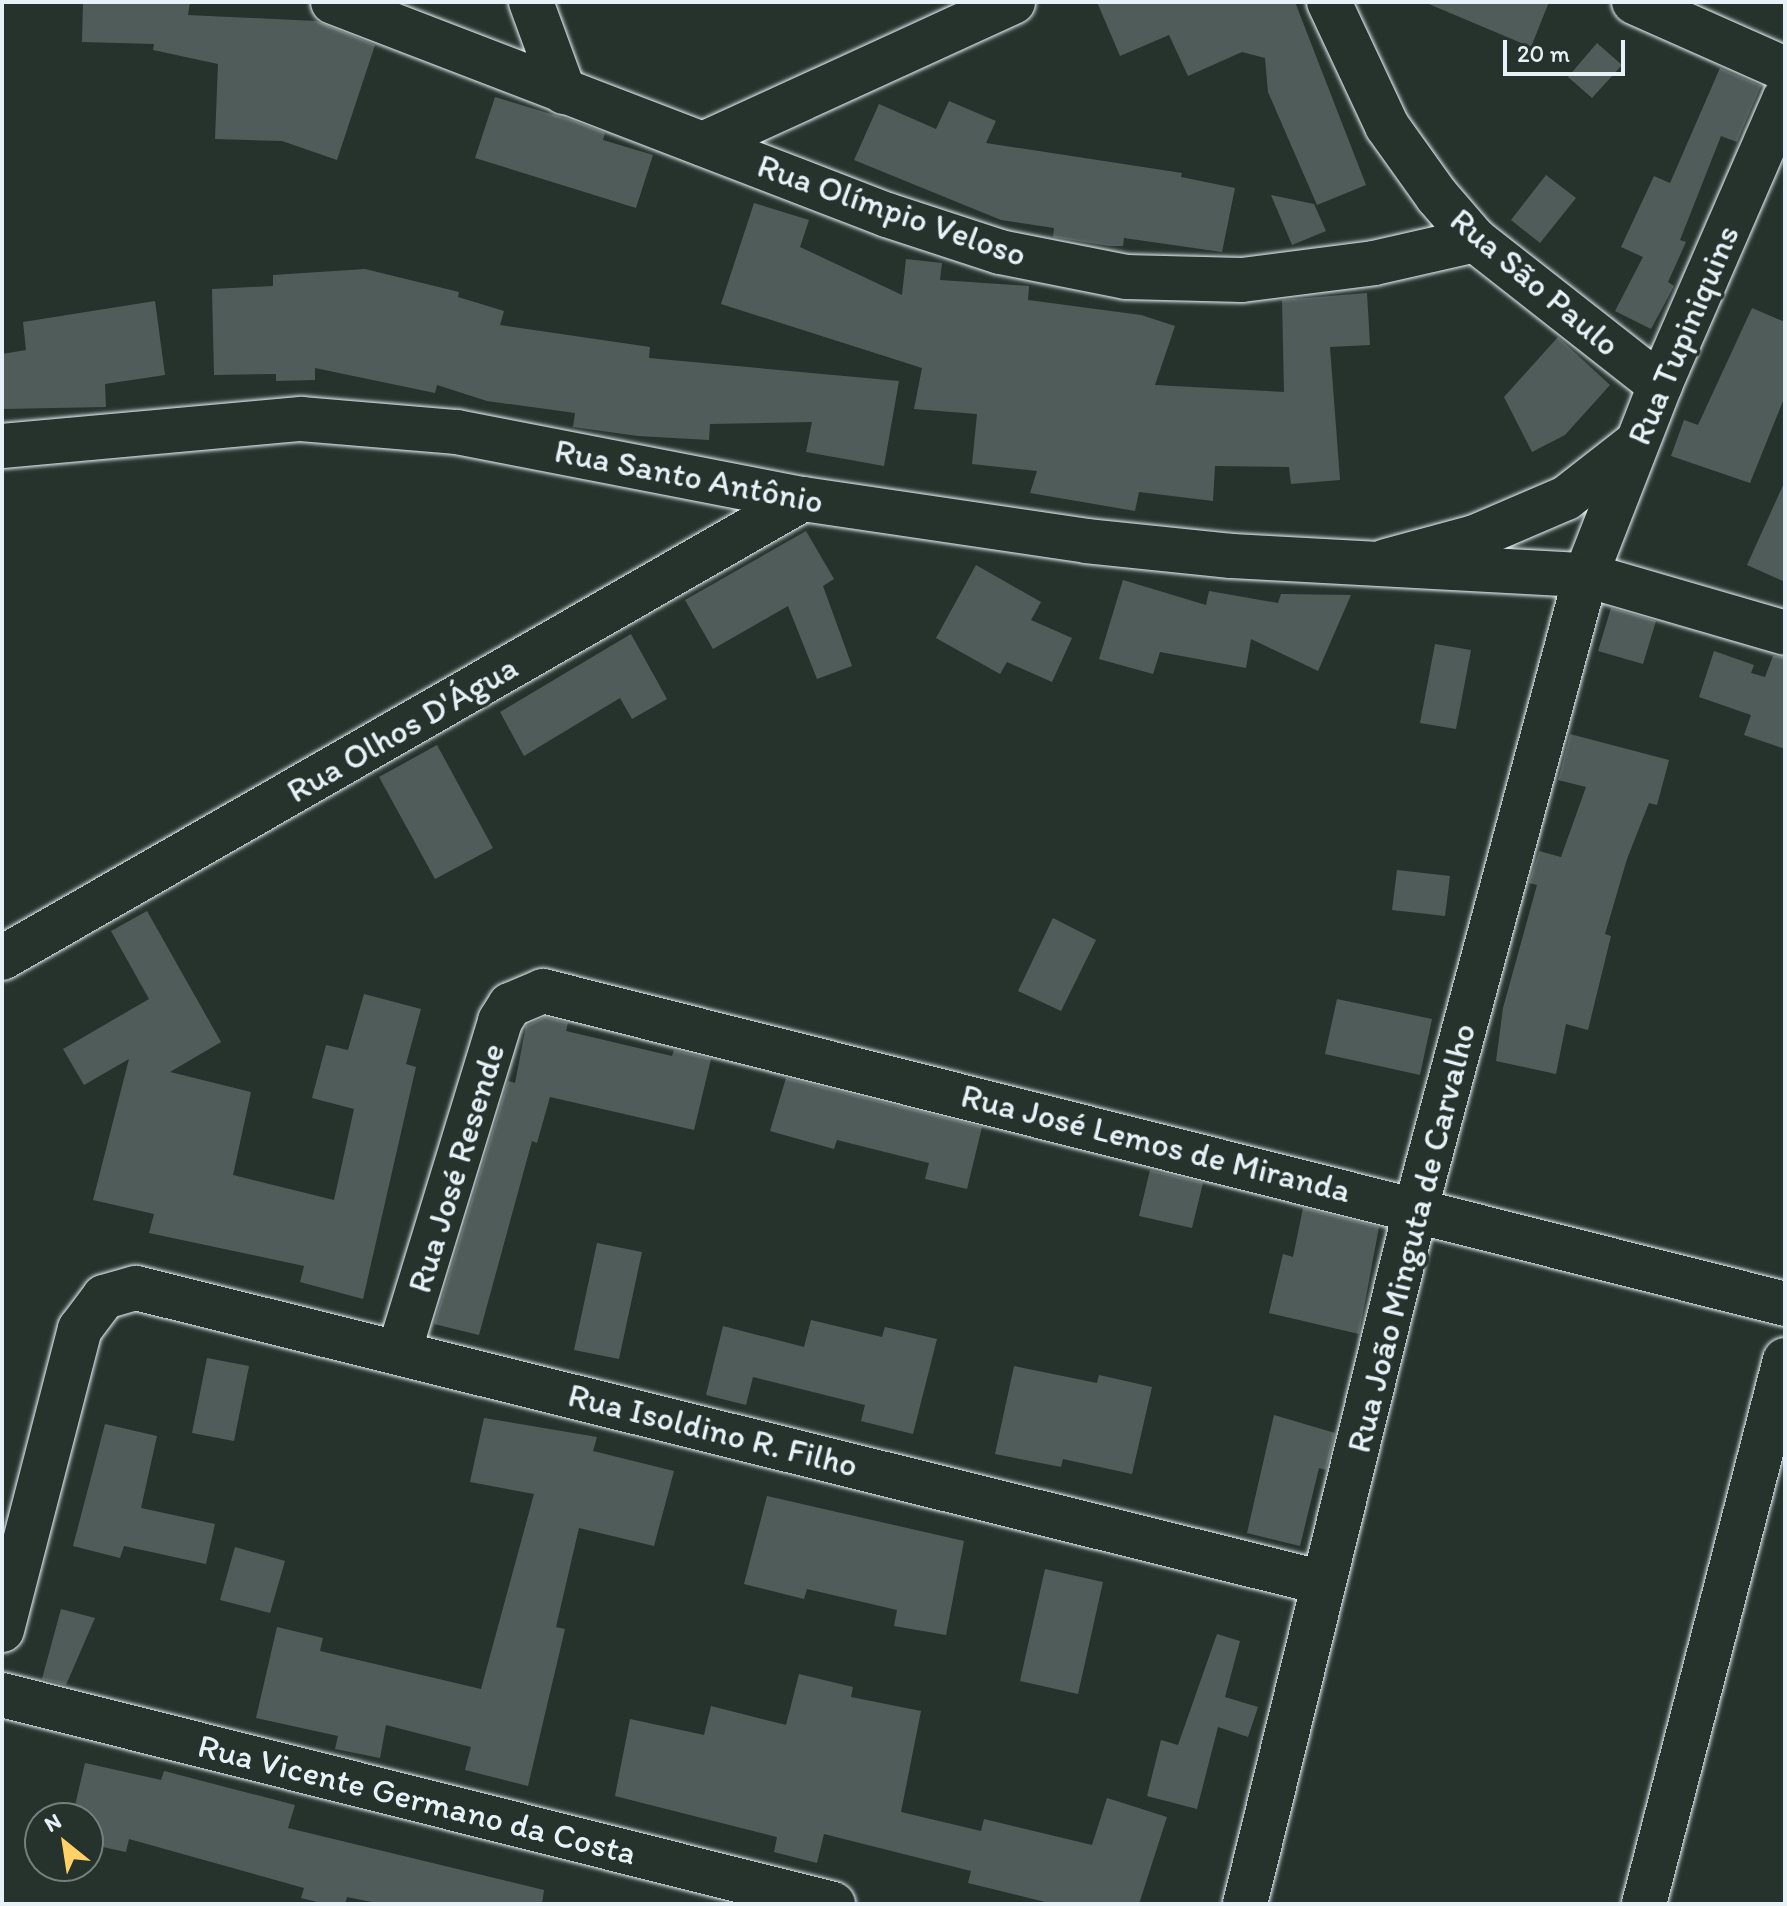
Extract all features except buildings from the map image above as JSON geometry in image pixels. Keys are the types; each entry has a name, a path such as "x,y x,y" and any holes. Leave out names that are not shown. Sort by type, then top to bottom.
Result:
{"street":[{"name":"Rua Olímpio Veloso","path":"333,2 564,92 1000,252 1126,277 1242,280 1374,263 1475,240"},
{"path":"531,2 564,92"},
{"path":"703,144 934,18 1013,2"},
{"name":"Rua São Paulo","path":"1329,2 1387,126 1475,240 1660,385"},
{"path":"1634,2 1785,69"},
{"name":"Rua Tupiniquins","path":"1586,575 1660,385 1785,98"},
{"name":"Rua Santo Antônio","path":"2,446 301,419 457,432 803,499 1086,541 1376,564 1586,575 1785,633"},
{"name":"Rua Santo Antônio","path":"1376,564 1475,537 1566,498 1637,442"},
{"name":"Rua Olhos D'Água","path":"2,958 803,499"},
{"name":"Rua João Minguta de Carvalho","path":"1245,1904 1416,1208 1586,575"},
{"name":"Rua José Lemos de Miranda","path":"527,994 559,992 1785,1304"},
{"name":"Rua José Resende","path":"399,1352 500,1021 510,1005 527,994"},
{"name":"Rua Isoldino R. Filho","path":"2,1630 80,1329 104,1297 136,1288 1324,1583"},
{"path":"1644,1904 1785,1360"},
{"name":"Rua Vicente Germano da Costa","path":"2,1695 833,1904"}]}
